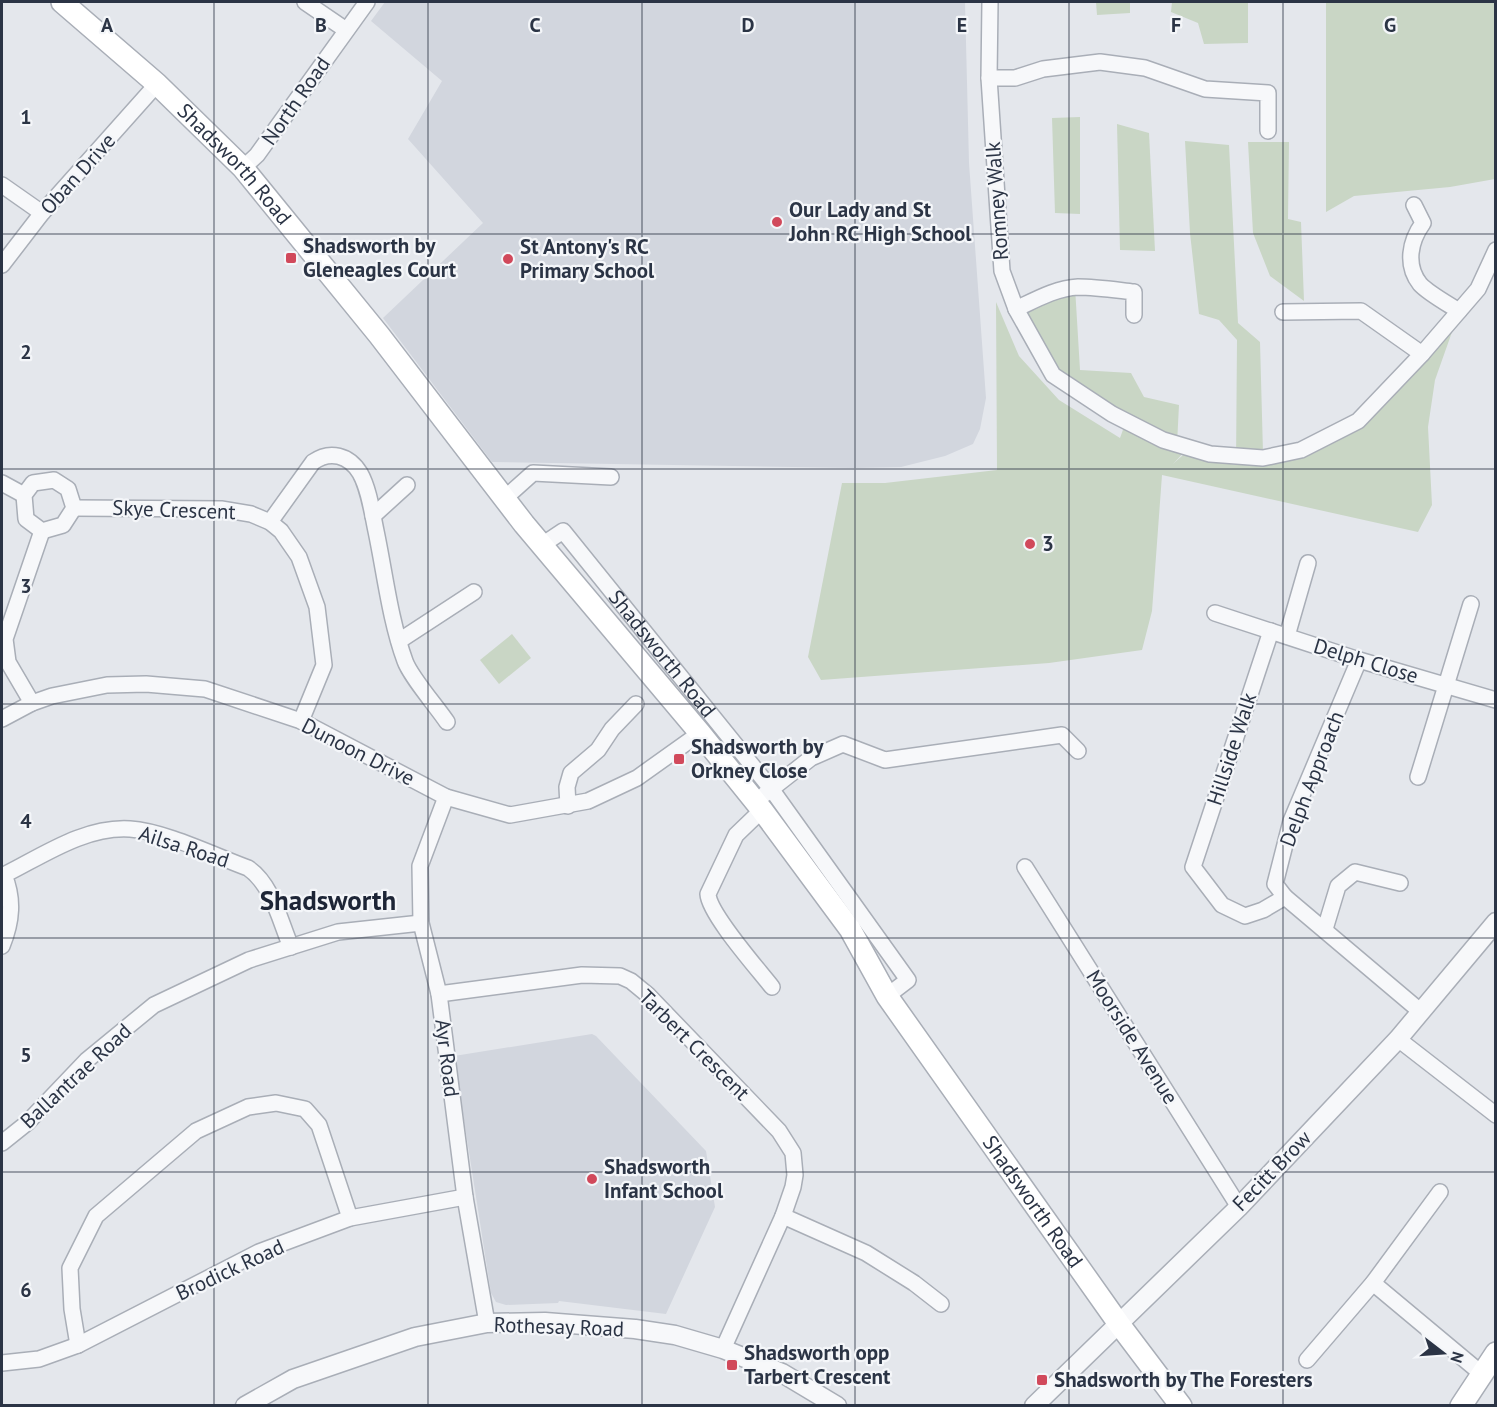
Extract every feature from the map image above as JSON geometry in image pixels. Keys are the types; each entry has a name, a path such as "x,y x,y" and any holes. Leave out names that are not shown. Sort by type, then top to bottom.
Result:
{"main road":[{"name":"Shadsworth Road","path":"62,2 157,84 243,168 379,335 504,499 700,733 850,929 887,996 1119,1324 1181,1406"},
{"path":"1461,1406 1496,1353"}],"street":[{"path":"304,2 346,30"},
{"name":"North Road","path":"243,168 257,156 367,2"},
{"name":"Romney Walk","path":"990,2 990,78 1002,271 1016,309 1053,375 1112,414 1163,440 1210,454 1263,458 1301,450 1358,421 1422,354 1478,289 1496,250"},
{"path":"990,78 1015,78 1043,69 1100,62 1145,68 1205,89 1268,93 1268,131"},
{"name":"Oban Drive","path":"2,265 42,213 157,84"},
{"path":"2,185 42,213"},
{"path":"1414,205 1423,223 1413,237 1411,264 1420,284 1459,311"},
{"path":"1016,309 1044,295 1075,287 1134,292 1134,315"},
{"path":"1284,312 1361,311 1422,354"},
{"path":"270,522 313,462 328,454 336,454 358,471 373,516 405,665 447,722"},
{"path":"504,499 533,473 611,477"},
{"path":"54,480 68,489 74,508 63,525 42,531 26,519 24,495 33,483 54,480"},
{"path":"2,483 24,495"},
{"path":"373,516 406,485"},
{"name":"Skye Crescent","path":"74,508 221,509 251,514 270,522 281,531 299,556 317,607 324,664 301,721"},
{"path":"32,703 8,662 5,639 42,531"},
{"name":"Shadsworth Road","path":"542,545 563,531 772,790 908,980 887,996"},
{"name":"Delph Close","path":"1287,636 1308,563"},
{"path":"399,641 474,592"},
{"name":"Delph Close","path":"1418,777 1471,604"},
{"name":"Delph Close","path":"1215,613 1359,660 1496,700"},
{"name":"Hillside Walk","path":"1271,631 1193,867 1222,905 1245,916 1263,910 1285,897"},
{"name":"Delph Approach","path":"1285,897 1275,884 1291,821 1359,660"},
{"name":"Dunoon Drive","path":"2,719 32,703 52,696 107,685 147,684 205,689 301,721 446,797 510,814 588,801 637,778 700,733"},
{"path":"568,806 567,787 571,773 598,750 612,729 636,704"},
{"path":"772,987 721,921 708,900 708,894 736,835 757,805 811,758 843,744 885,760 1062,735 1078,751"},
{"name":"Ayr Road","path":"446,797 420,866 422,923 439,994 465,1197 488,1323"},
{"name":"Ailsa Road","path":"3,876 78,839 113,830 142,830 248,868 256,873 270,896 291,947"},
{"name":"Moorside Avenue","path":"1025,867 1239,1207"},
{"path":"1324,929 1338,886 1354,872 1400,883"},
{"path":"2,946 11,911 9,888 3,876"},
{"path":"1285,897 1420,1011"},
{"name":"Fecitt Brow","path":"1034,1406 1239,1207 1398,1039 1496,922"},
{"name":"Ballantrae Road","path":"2,1143 27,1124 87,1060 154,1005 249,960 338,932 422,923"},
{"name":"Tarbert Crescent","path":"439,994 582,975 620,976 648,995 779,1131 793,1153 795,1175 793,1187 783,1216 723,1349"},
{"path":"1398,1039 1496,1114"},
{"path":"78,1345 72,1309 70,1268 96,1216 196,1131 248,1107 276,1103 305,1109 319,1125 350,1218"},
{"path":"1307,1360 1373,1283 1440,1192"},
{"name":"Brodick Road","path":"2,1363 39,1359 78,1345 260,1252 350,1218 465,1197"},
{"path":"783,1216 866,1253 907,1278 941,1304"},
{"path":"1373,1283 1482,1374"},
{"name":"Rothesay Road","path":"245,1406 293,1379 405,1340 488,1323 545,1322 635,1329 675,1335 723,1349 782,1373 833,1405"}],"shaded area":[{"name":"Our Lady and St John RC High School","path":"385,2 965,2 969,163 986,398 980,429 973,444 945,456 901,467 492,462 383,318 483,223 408,139 442,81 371,21"},
{"name":"Shadsworth Infant School","path":"592,1034 706,1151 715,1207 666,1314 559,1301 558,1303 506,1305 496,1302 491,1293 454,1056"}],"green space":[{"path":"1096,2 1130,2 1130,13 1097,15"},
{"path":"1172,2 1248,2 1248,43 1204,44 1198,23 1171,12"},
{"path":"1326,2 1495,2 1495,179 1450,187 1354,196 1326,212"},
{"path":"1080,117 1080,214 1055,213 1052,118"},
{"path":"1117,124 1149,133 1155,251 1120,250"},
{"path":"1185,141 1229,145 1238,323 1260,342 1263,453 1301,450 1358,421 1442,331 1452,332 1435,380 1428,427 1432,505 1418,532 1162,475 1152,611 1142,650 1049,663 821,680 808,657 842,483 885,483 997,470 996,302 1019,356 1059,400 1120,438 1124,427 1053,375 1016,309 1075,287 1080,370 1131,373 1144,397 1179,405 1177,444 1188,448 1173,464 1183,455 1236,465 1237,340 1219,320 1199,314 1190,233"},
{"path":"1248,142 1289,142 1288,219 1301,222 1304,301 1270,276 1253,233"},
{"path":"512,634 531,658 499,684 480,660"}],"place":[{"name":"Our Lady and St John RC High School","path":"777,222"},
{"name":"Shadsworth by Gleneagles Court","path":"291,258"},
{"name":"St Antony's RC Primary School","path":"508,259"},
{"name":"3","path":"1030,544"},
{"name":"Shadsworth by Orkney Close","path":"679,759"},
{"name":"Shadsworth Infant School","path":"592,1179"},
{"name":"Shadsworth opp Tarbert Crescent","path":"732,1365"},
{"name":"Shadsworth by The Foresters","path":"1042,1380"}],"district":[{"name":"Shadsworth","path":"328,901"}]}
